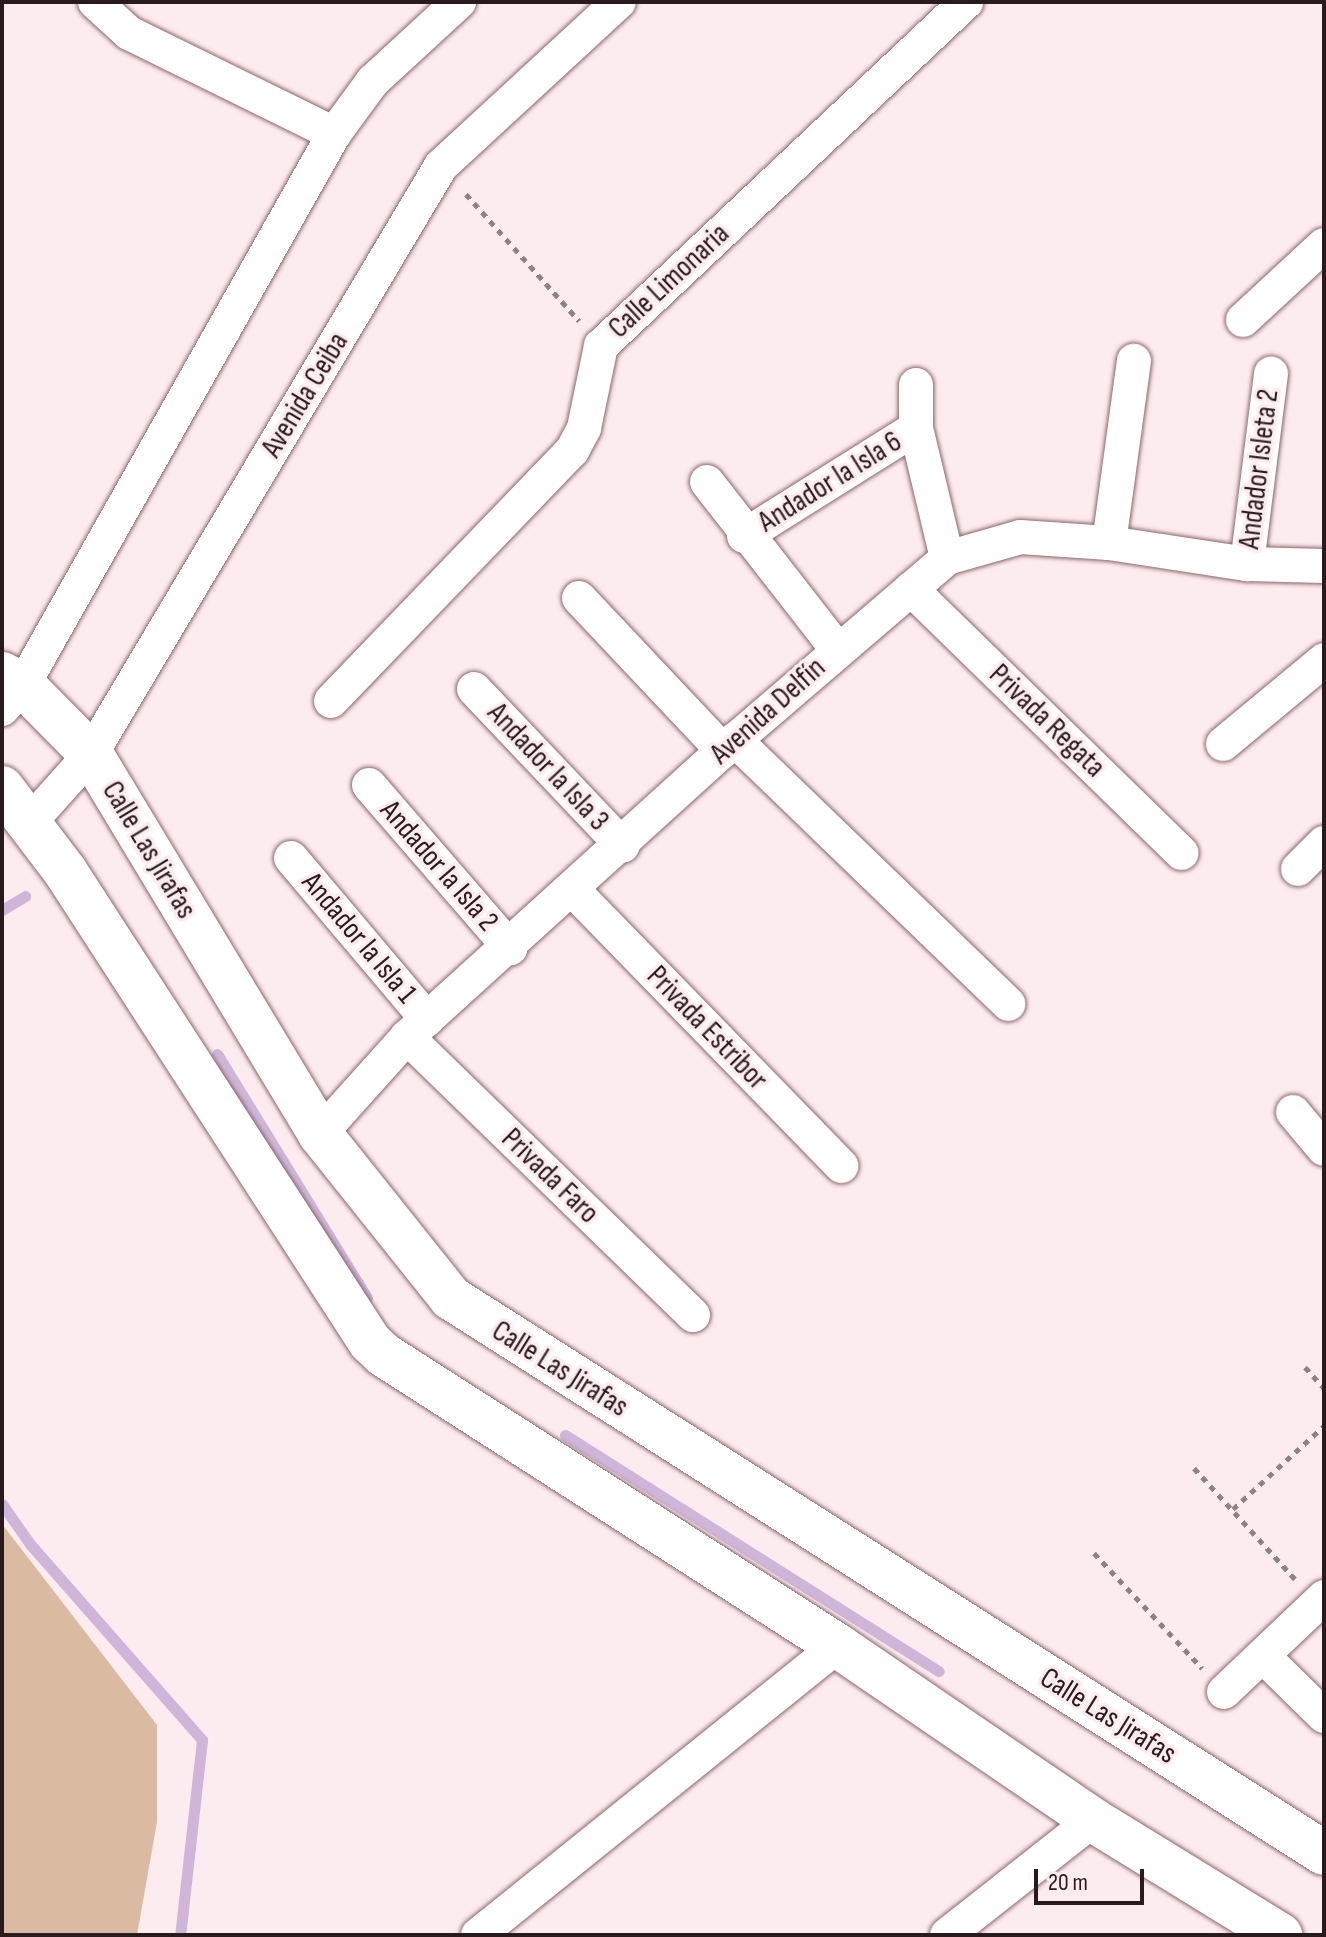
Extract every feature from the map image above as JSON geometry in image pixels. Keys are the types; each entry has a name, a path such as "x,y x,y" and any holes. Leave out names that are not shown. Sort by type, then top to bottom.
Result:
{"main road":[{"name":"Calle Las Jirafas","path":"9,689 91,754 320,1134 451,1298 470,1313 1324,1853"},
{"path":"2,788 31,821 370,1342 838,1646 1093,1820 1280,1935"}],"street":[{"path":"95,2 129,33 334,134"},
{"path":"9,689 334,134 373,81 459,2"},
{"name":"Avenida Ceiba","path":"31,821 91,754 441,166 619,2"},
{"name":"Calle Limonaria","path":"331,701 572,451 584,428 601,346 966,2"},
{"path":"1243,320 1324,245"},
{"path":"1109,543 1134,361"},
{"name":"Andador Isleta 2","path":"1247,564 1271,374"},
{"path":"916,385 916,428 947,558"},
{"name":"Andador la Isla 6","path":"744,536 916,428"},
{"path":"707,482 744,536 837,649"},
{"name":"Avenida Delfín","path":"320,1134 417,1028 510,948 837,649 947,558 1020,537 1109,543 1247,564 1324,566"},
{"name":"Privada Regata","path":"911,589 1182,853"},
{"path":"579,598 729,745 1008,1004"},
{"path":"1223,744 1324,660"},
{"name":"Andador la Isla 3","path":"474,689 623,846"},
{"name":"Andador la Isla 2","path":"369,785 510,948"},
{"path":"1298,869 1324,843"},
{"name":"Andador la Isla 1","path":"291,858 417,1028"},
{"name":"Privada Estribor","path":"573,890 841,1166"},
{"name":"Privada Faro","path":"417,1028 693,1315"},
{"path":"1293,1112 1324,1149"},
{"path":"1224,1692 1321,1600"},
{"path":"478,1935 838,1646"},
{"path":"1264,1657 1324,1716"},
{"path":"947,1935 1093,1820"}],"path":[{"path":"441,166 601,346"},
{"path":"1305,1367 1324,1388"},
{"path":"1233,1509 1324,1426"},
{"path":"1194,1468 1321,1600"},
{"path":"1094,1553 1224,1692"}],"shaded area":[{"path":"2,1524 157,1725 157,1822 137,1935 2,1935"}],"waterway":[{"path":"2,910 25,896"},
{"path":"217,1054 367,1298"},
{"path":"565,1435 939,1671"},
{"path":"2,1504 30,1544 202,1740 180,1935"}]}
